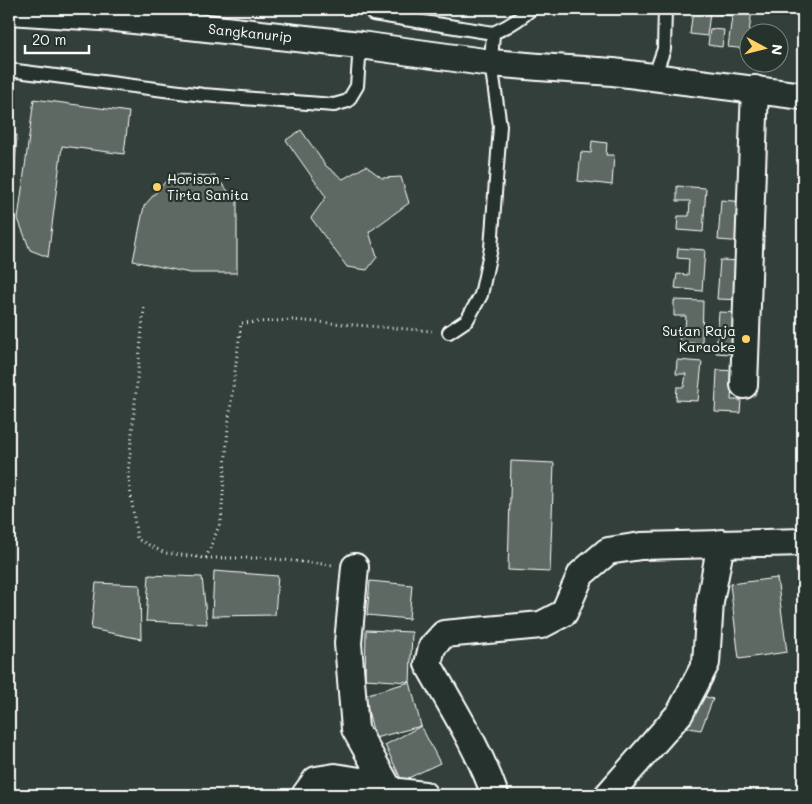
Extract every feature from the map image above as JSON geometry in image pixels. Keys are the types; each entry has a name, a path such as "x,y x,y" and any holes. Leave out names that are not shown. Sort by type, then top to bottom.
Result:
{"street":[{"name":"Sangkanurip","path":"9,12 116,13 491,62 613,72 803,96"},
{"path":"744,385 756,89"},
{"path":"495,795 487,772 473,743 428,664 432,647 444,634 541,625 564,613 580,574 608,551 641,546 803,542"},
{"path":"608,795 680,713 706,663 710,602 721,543"},
{"path":"355,567 348,643 355,729 390,791"},
{"path":"305,795 316,780 335,777 390,791 424,795"}],"lane":[{"path":"373,14 493,33 515,22 531,9"},
{"path":"654,77 664,48 665,9"},
{"path":"449,332 467,320 481,296 491,248 500,126 491,62 493,33"},
{"path":"9,70 203,95 334,105 348,101 357,86 360,45"}],"path":[{"path":"144,308 128,474 138,539 165,553 206,558 264,558 355,567"},
{"path":"206,558 221,521 228,428 241,323 292,320 449,332"}],"building":[{"path":"693,9 752,9 750,22 740,22 740,48 728,47 732,16 710,13 707,36 690,34"},
{"path":"710,29 724,30 722,47 708,45"},
{"path":"34,99 129,112 124,154 62,146 48,257 30,250 18,219"},
{"path":"301,130 326,166 343,179 366,166 382,178 401,177 409,203 369,232 377,257 367,270 347,267 311,218 326,197 286,140"},
{"path":"9,134 17,135 9,260"},
{"path":"592,141 607,143 606,155 614,155 612,185 578,181 581,152 591,153"},
{"path":"172,174 215,176 237,201 237,273 190,273 133,261 144,206"},
{"path":"677,186 706,188 703,232 677,230 678,216 689,216 690,201 677,201"},
{"path":"721,200 745,202 738,210 737,229 745,230 744,242 718,240"},
{"path":"678,248 705,250 702,291 675,288 677,274 688,275 689,259 677,258"},
{"path":"720,260 744,261 744,300 717,299"},
{"path":"674,300 703,301 702,343 679,343 680,328 685,328 686,316 674,316"},
{"path":"719,312 745,313 743,355 716,353"},
{"path":"677,360 702,362 698,401 676,400 677,387 684,387 686,374 676,374"},
{"path":"717,370 739,371 732,386 731,400 741,400 740,413 715,412"},
{"path":"511,461 554,463 550,572 508,570"},
{"path":"214,571 278,576 275,615 212,616"},
{"path":"149,575 202,577 207,624 146,621"},
{"path":"777,578 787,652 739,659 730,584"},
{"path":"370,581 412,585 409,619 367,615"},
{"path":"96,583 140,585 141,639 91,629"},
{"path":"366,630 412,632 410,682 365,679"},
{"path":"410,682 421,726 375,738 364,695"},
{"path":"697,694 713,699 701,730 683,727"},
{"path":"421,726 440,763 402,781 385,745"}],"place":[{"name":"Horison - Tirta Sanita","path":"157,187"},
{"name":"Sutan Raja Karaoke","path":"746,339"}]}
